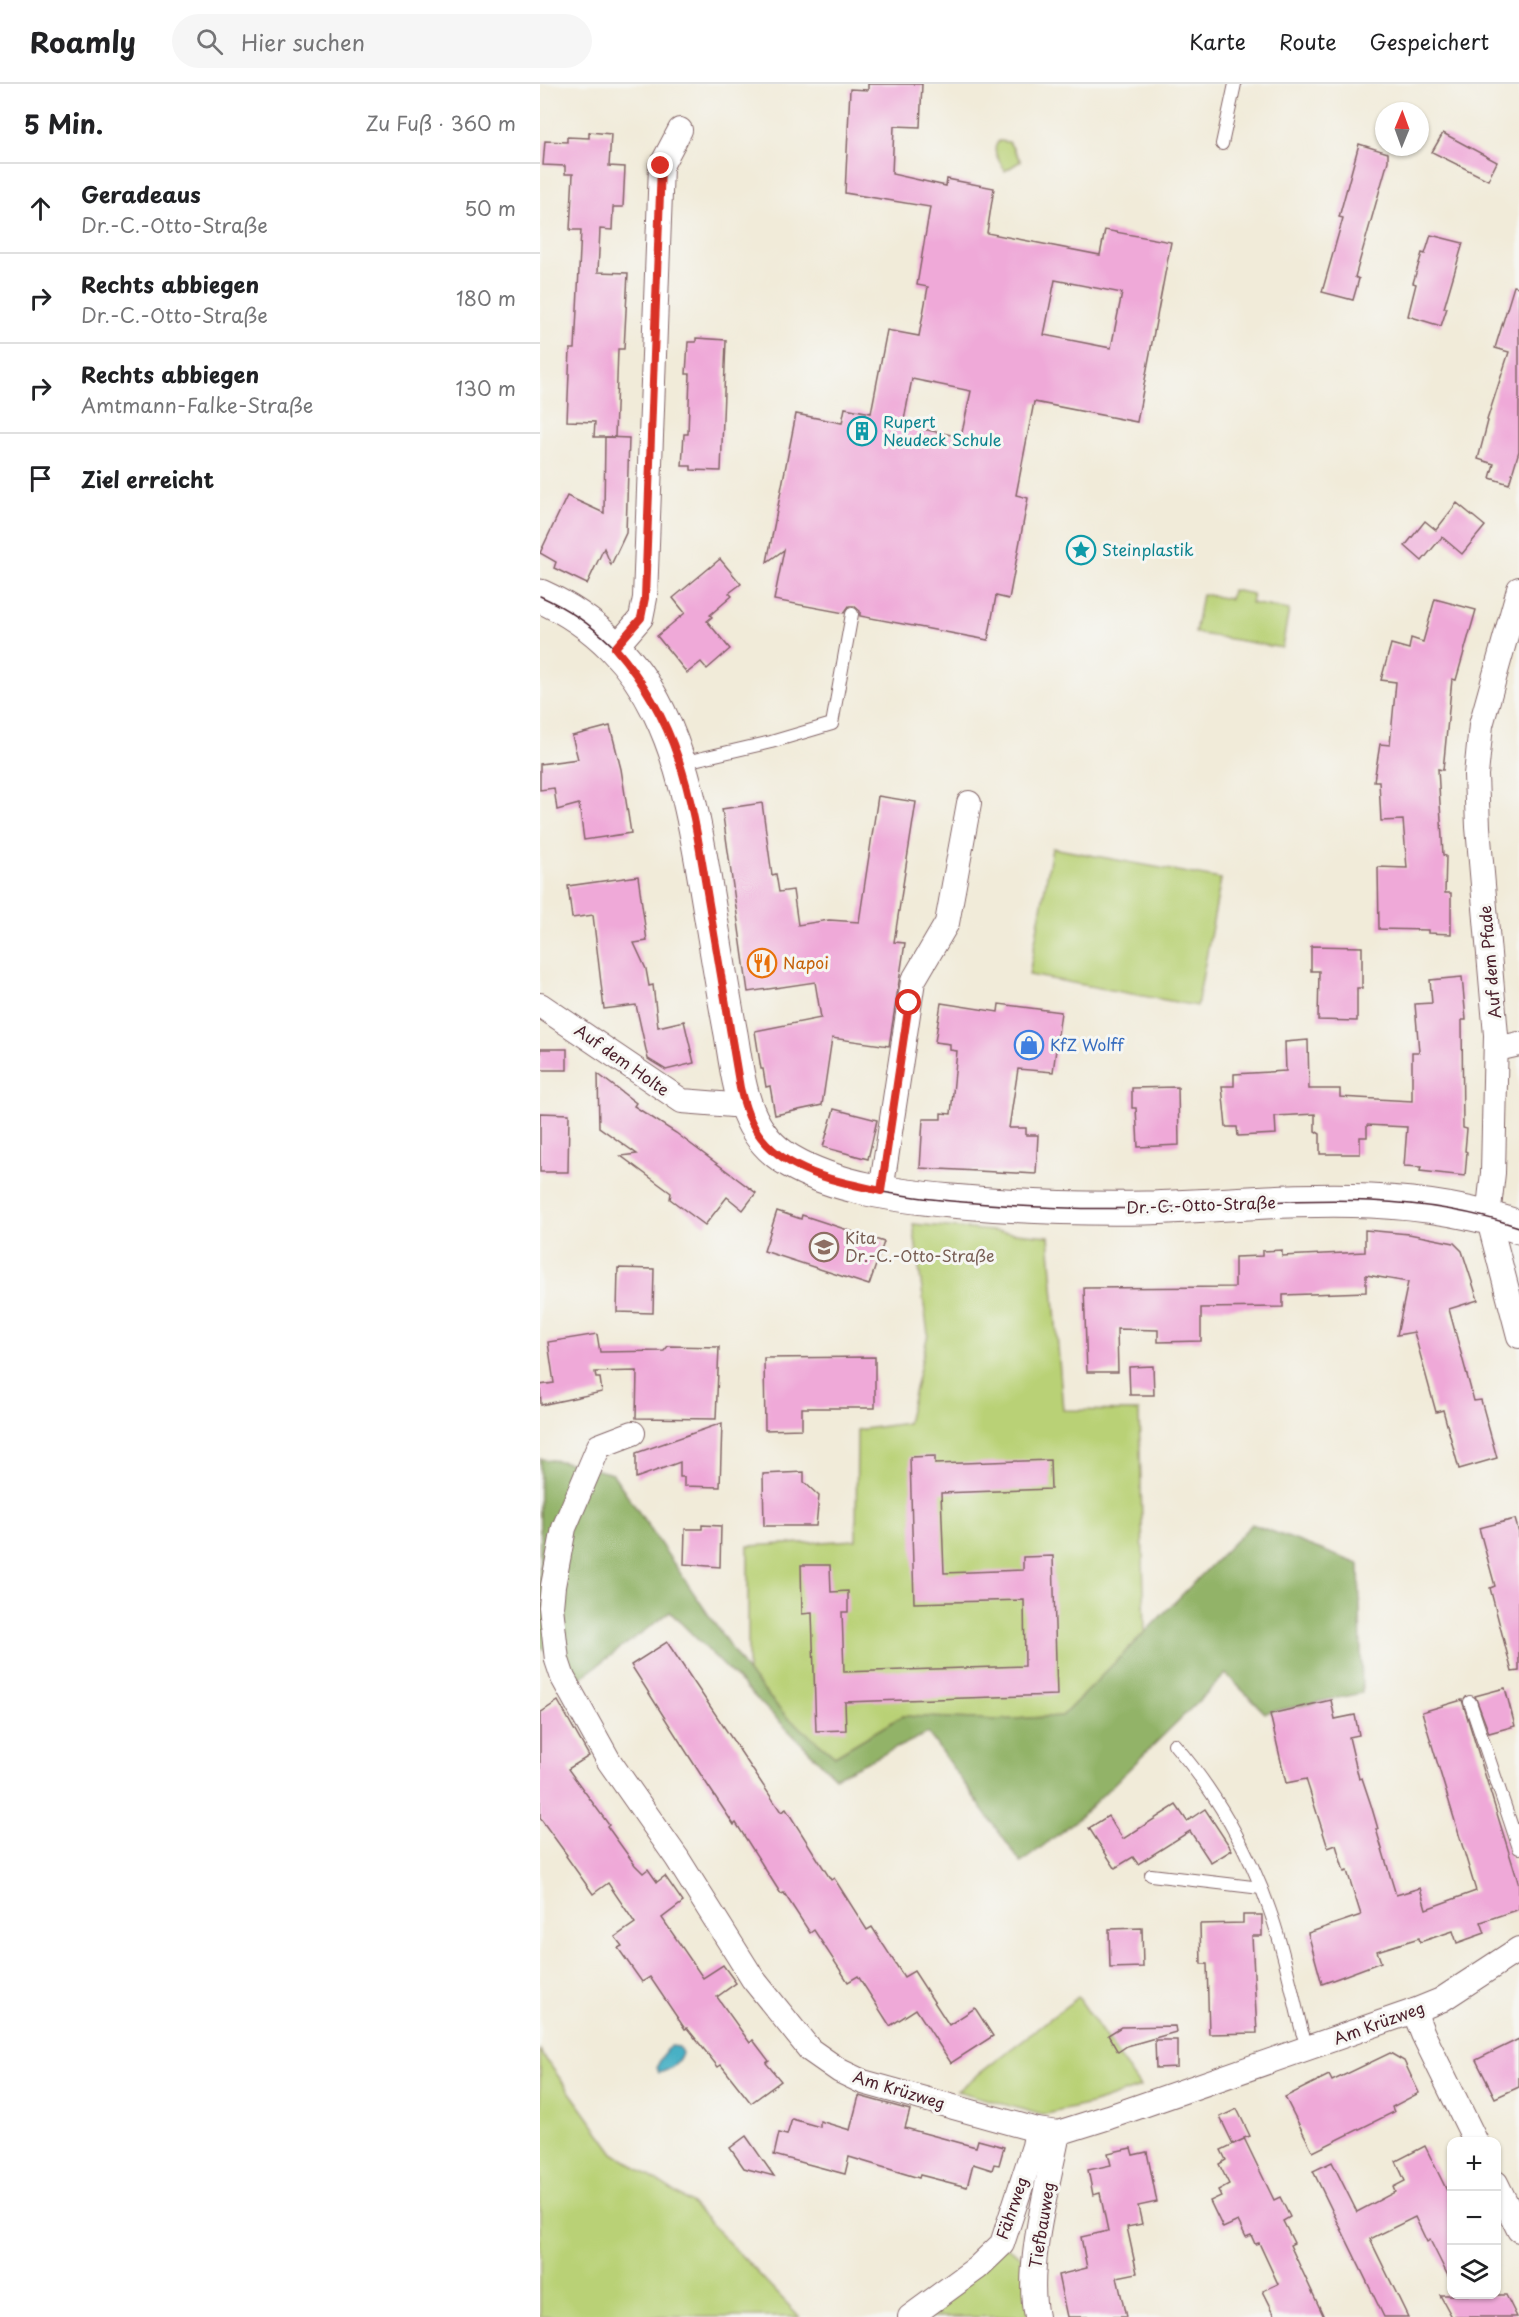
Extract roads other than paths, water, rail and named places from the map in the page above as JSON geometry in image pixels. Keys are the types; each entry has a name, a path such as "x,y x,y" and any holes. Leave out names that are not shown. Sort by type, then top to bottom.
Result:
{"street":[{"path":"615,648 641,618 645,598 661,166 680,130"},
{"name":"Auf dem Pfade","path":"1519,589 1481,725 1477,765 1478,827 1508,1046 1488,1217 1519,1336"},
{"name":"Dr.-C.-Otto-Straße","path":"540,596 584,620 615,648 635,671 656,704 681,763 696,825 745,1106 757,1132 788,1160 805,1170 841,1182 927,1199 1045,1207 1143,1208 1319,1200 1386,1200 1488,1217 1519,1227"},
{"path":"881,1191 914,981 947,923 969,803"},
{"name":"Auf dem Holte","path":"545,1012 682,1101 745,1106"},
{"name":"Am Krüzweg","path":"633,1433 599,1446 564,1528 551,1607 557,1660 563,1678 609,1761 677,1858 753,1979 800,2039 810,2050 831,2065 863,2082 1048,2131 1308,2048 1414,2011 1441,2000 1519,1949"},
{"path":"540,1539 564,1528"},
{"path":"1414,2011 1474,2137"},
{"name":"Fährweg","path":"910,2317 977,2268 1002,2244 1034,2146 1048,2131"},
{"name":"Tiefbauweg","path":"1036,2317 1033,2304 1048,2131"},
{"path":"1500,2191 1519,2230"}],"lane":[{"path":"1222,144 1235,84"},
{"path":"681,763 771,742 832,724 852,614"},
{"path":"1470,1702 1519,1848"},
{"path":"1174,1744 1227,1817 1261,1888 1271,1912 1308,2048"},
{"path":"1151,1875 1261,1888"}],"water":[{"path":"671,2046 679,2047 681,2057 674,2066 659,2073 656,2068 666,2050"}],"tram line":[{"path":"540,596 580,619 613,646 639,677 659,712 675,750 687,790 741,1089 746,1106 762,1137 774,1150 790,1161 827,1178 847,1184 890,1193 951,1201 1097,1209 1287,1201 1380,1201 1472,1214 1519,1227"}],"place":[{"name":"Rupert Neudeck Schule","path":"862,431"},
{"name":"Steinplastik","path":"1081,550"},
{"name":"Napoi","path":"762,963"},
{"name":"KfZ Wolff","path":"1029,1045"},
{"name":"Kita Dr.-C.-Otto-Straße","path":"824,1247"}]}
